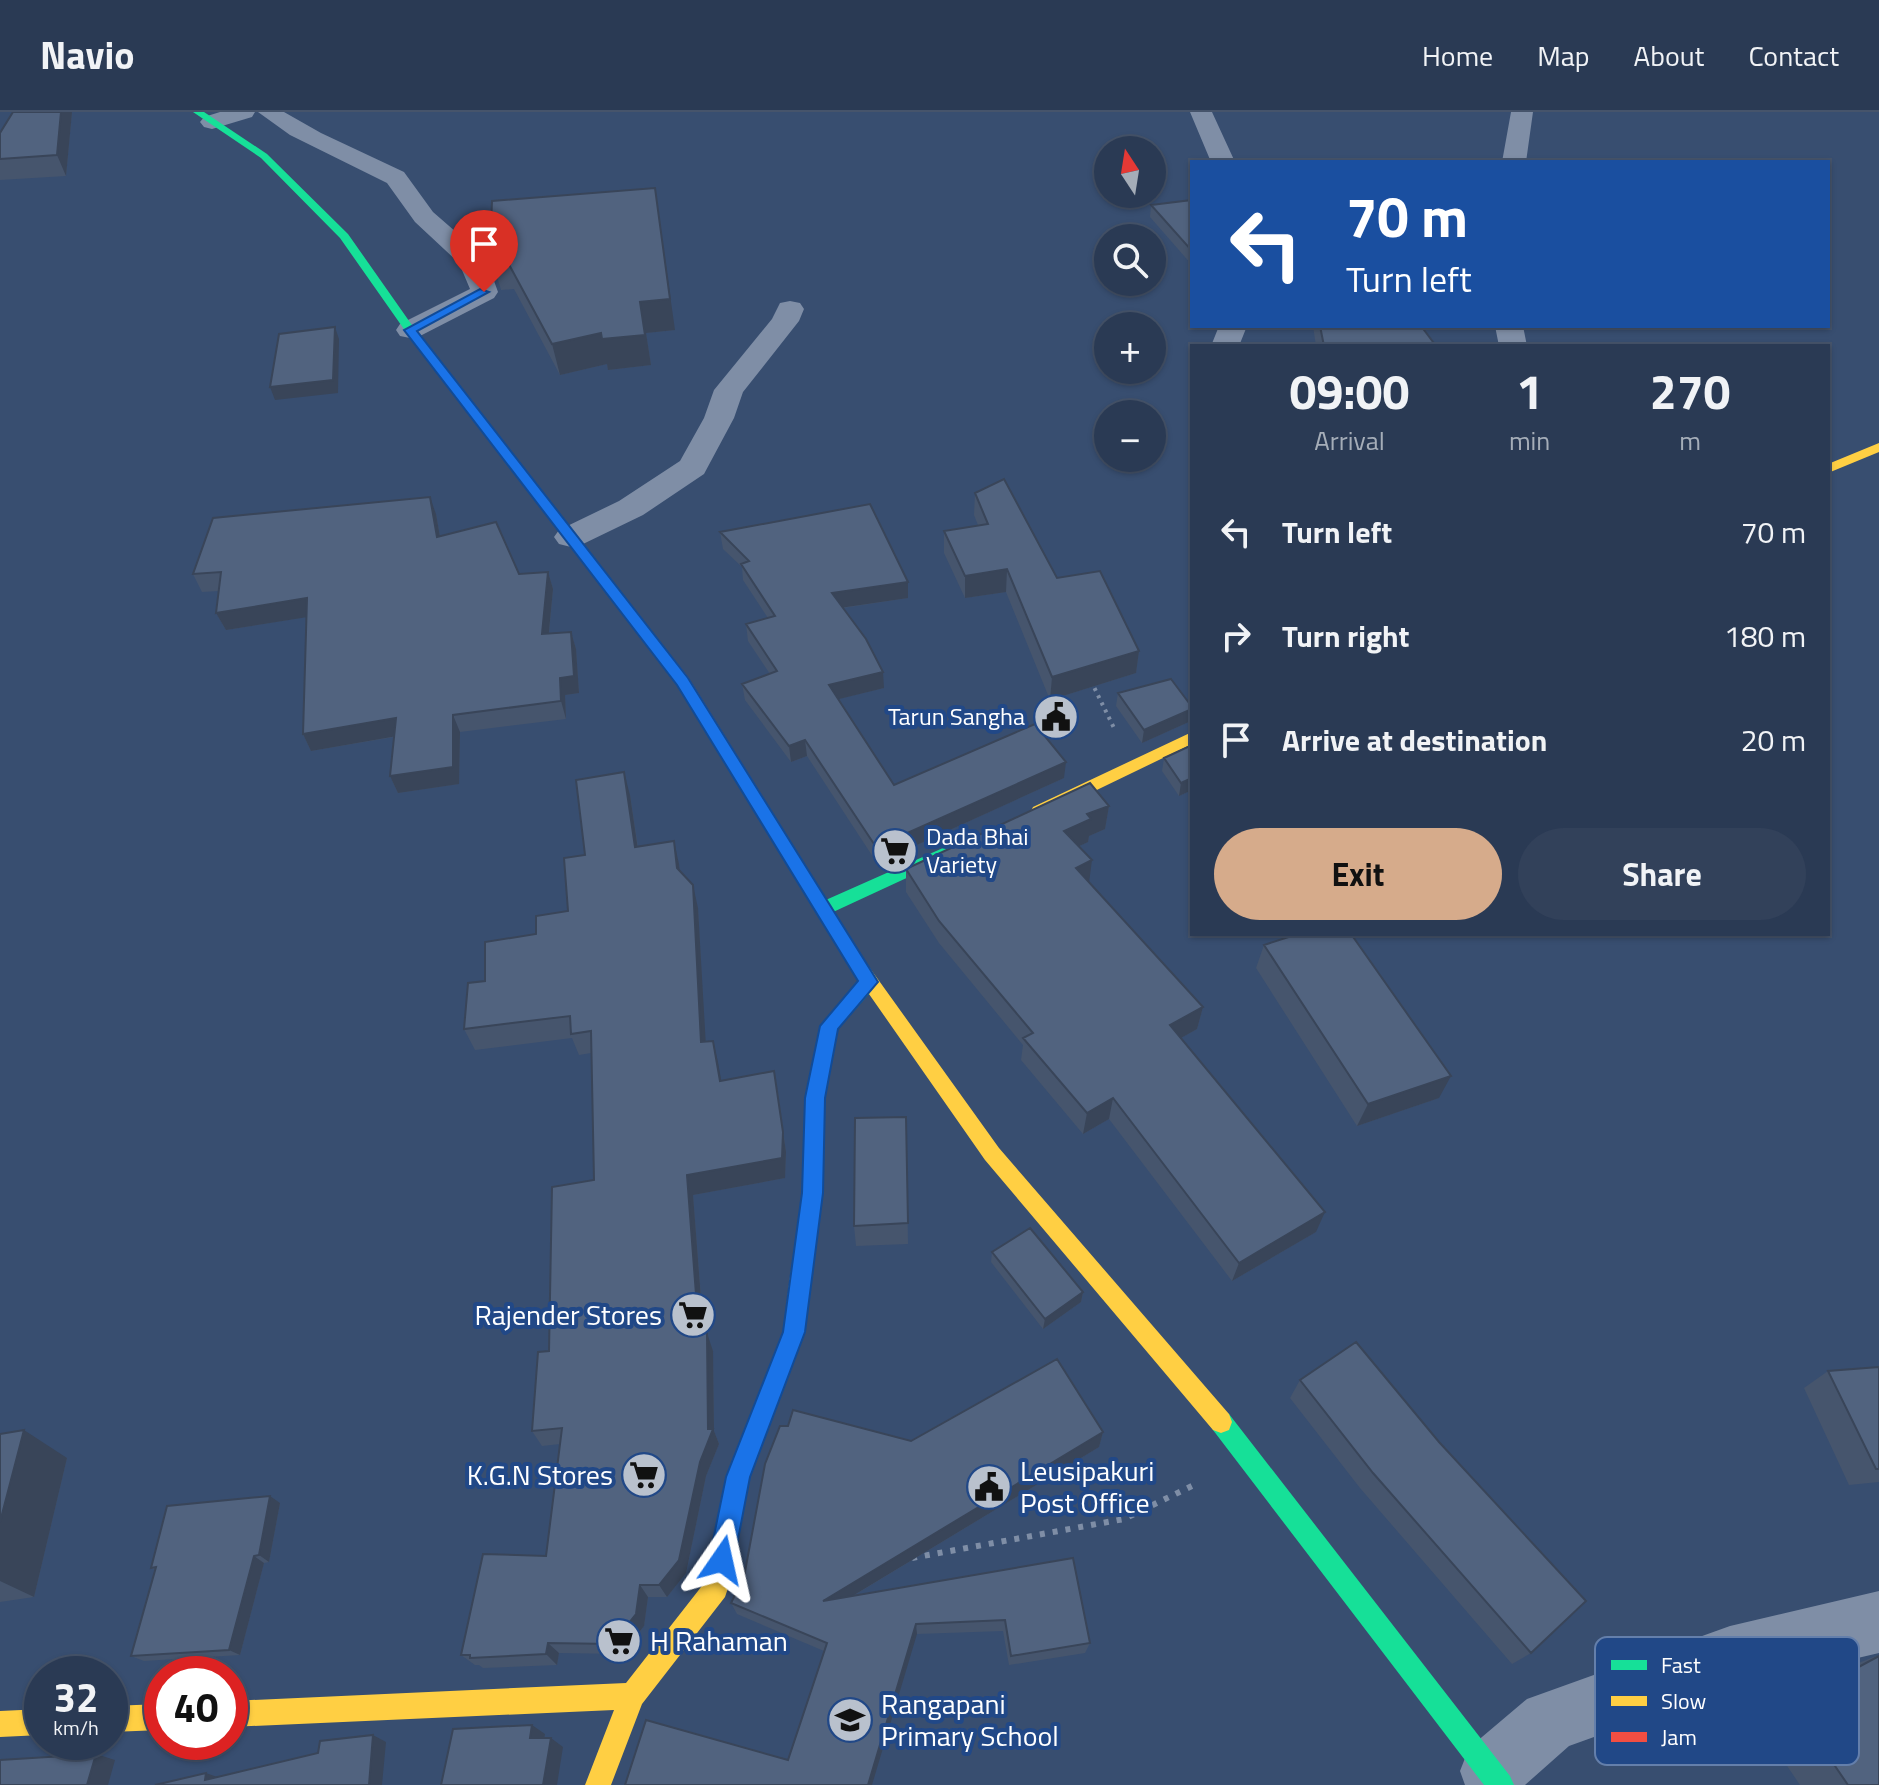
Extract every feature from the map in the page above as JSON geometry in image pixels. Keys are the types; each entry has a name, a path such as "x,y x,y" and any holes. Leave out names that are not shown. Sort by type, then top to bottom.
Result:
{"main road":[{"path":"205,117 264,156 344,236 410,330 683,681 869,982 992,1154 1243,1450 1497,1778"},
{"path":"1830,468 1879,447"},
{"path":"1023,818 1190,738"},
{"path":"825,908 981,837"},
{"path":"598,1785 632,1696 716,1588 738,1477 794,1332 813,1193 815,1098 829,1026 869,982"},
{"path":"248,1713 632,1696"},
{"path":"0,1724 24,1723"}],"street":[{"path":"205,117 244,112"},
{"path":"269,112 292,129 393,175 423,216 452,238 481,272 484,292 410,330"},
{"path":"1201,112 1222,160"},
{"path":"1514,160 1522,112"},
{"path":"571,537 631,508 693,467 719,418 729,390 785,321 790,309"},
{"path":"1815,1637 1879,1622"},
{"path":"1497,1778 1549,1721 1595,1705"}],"path":[{"path":"1089,675 1119,738 1137,764"},
{"path":"903,1560 1124,1519 1201,1482 1243,1450"}],"building":[{"path":"13,112 61,112 57,155 0,159 0,133"},
{"path":"655,188 670,299 640,302 645,335 602,339 601,333 552,344 506,259 493,260 490,252 492,201"},
{"path":"1190,200 1190,249 1154,208 1166,208 1166,203"},
{"path":"335,327 333,380 270,387 279,334"},
{"path":"1320,328 1422,328 1434,344 1324,344"},
{"path":"1004,479 1057,578 1100,571 1139,651 1052,677 1007,569 965,576 944,531 988,524 975,493"},
{"path":"430,497 437,537 496,522 519,574 548,572 542,634 571,632 574,676 560,678 561,701 453,715 453,767 390,776 396,718 303,734 307,598 216,613 221,572 193,574 213,518"},
{"path":"870,504 908,582 832,593 866,639 883,672 829,685 894,785 1035,724 1066,762 876,847 805,740 789,746 742,684 777,671 746,624 775,616 741,564 749,561 720,532"},
{"path":"1171,679 1190,704 1190,710 1144,730 1118,693"},
{"path":"1190,746 1190,779 1181,783 1164,758"},
{"path":"624,772 635,847 674,841 677,868 693,885 701,1042 713,1041 720,1081 774,1071 783,1132 782,1158 687,1175 699,1334 707,1333 708,1429 713,1429 700,1462 679,1560 659,1585 640,1585 636,1614 612,1644 548,1643 546,1654 470,1658 470,1655 461,1655 483,1554 546,1556 562,1428 532,1431 538,1352 549,1351 552,1187 594,1180 591,1031 571,1034 570,1016 464,1029 468,983 485,981 485,942 536,934 536,916 568,911 564,858 585,855 576,780"},
{"path":"1090,783 1109,806 1087,814 1091,819 1064,831 1092,860 1076,868 1203,1007 1170,1025 1325,1212 1239,1263 1113,1098 1087,1113 1023,1038 1033,1033 939,921 906,869"},
{"path":"1292,936 1352,936 1451,1076 1368,1104 1264,945"},
{"path":"906,1117 908,1223 854,1226 855,1118"},
{"path":"1030,1228 1083,1292 1045,1319 992,1252"},
{"path":"1356,1342 1439,1442 1586,1601 1531,1653 1373,1473 1300,1380"},
{"path":"1057,1359 1103,1432 823,1601 1073,1558 1090,1643 1011,1656 1005,1620 916,1624 868,1785 625,1785 646,1720 788,1760 827,1643 731,1603 744,1577 765,1464 780,1426 788,1426 793,1410 911,1441"},
{"path":"1879,1367 1879,1469 1876,1469 1828,1371"},
{"path":"24,1430 0,1522 0,1434"},
{"path":"270,1496 259,1555 254,1556 229,1650 131,1656 156,1567 151,1568 167,1506"},
{"path":"1879,1656 1879,1785 1848,1785 1834,1765 1859,1765 1859,1667"},
{"path":"532,1725 530,1738 551,1738 543,1785 441,1785 453,1729"},
{"path":"373,1735 369,1785 155,1785 206,1773 205,1780 318,1753 320,1741"},
{"path":"0,1760 94,1760 87,1785 0,1785"}],"traffic: fast":[{"path":"198,112 264,156 344,236 410,330 645,633"},
{"path":"825,908 961,846"},
{"path":"801,1277 813,1193 815,1098 829,1026 869,982"},
{"path":"1221,1422 1501,1785"}],"traffic: slow":[{"path":"1830,468 1879,447"},
{"path":"1039,811 1190,738"},
{"path":"861,969 992,1154 1221,1422"},
{"path":"598,1785 632,1696 716,1588 738,1477 794,1332 801,1277"},
{"path":"248,1713 632,1696"},
{"path":"128,1718 144,1718"},
{"path":"0,1724 24,1723"}],"traffic: jam":[{"path":"645,633 683,681 861,969"}],"place":[{"name":"Tarun Sangha","path":"1056,717"},
{"name":"Dada Bhai Variety","path":"895,851"},
{"name":"Rajender Stores","path":"693,1315"},
{"name":"K.G.N Stores","path":"644,1475"},
{"name":"Leusipakuri Post Office","path":"989,1487"},
{"name":"H Rahaman","path":"619,1641"},
{"name":"Rangapani Primary School","path":"850,1720"}],"route":[{"path":"484,292 410,330 683,681 869,982 829,1026 815,1098 813,1193 794,1332 738,1477 722,1560"}]}
